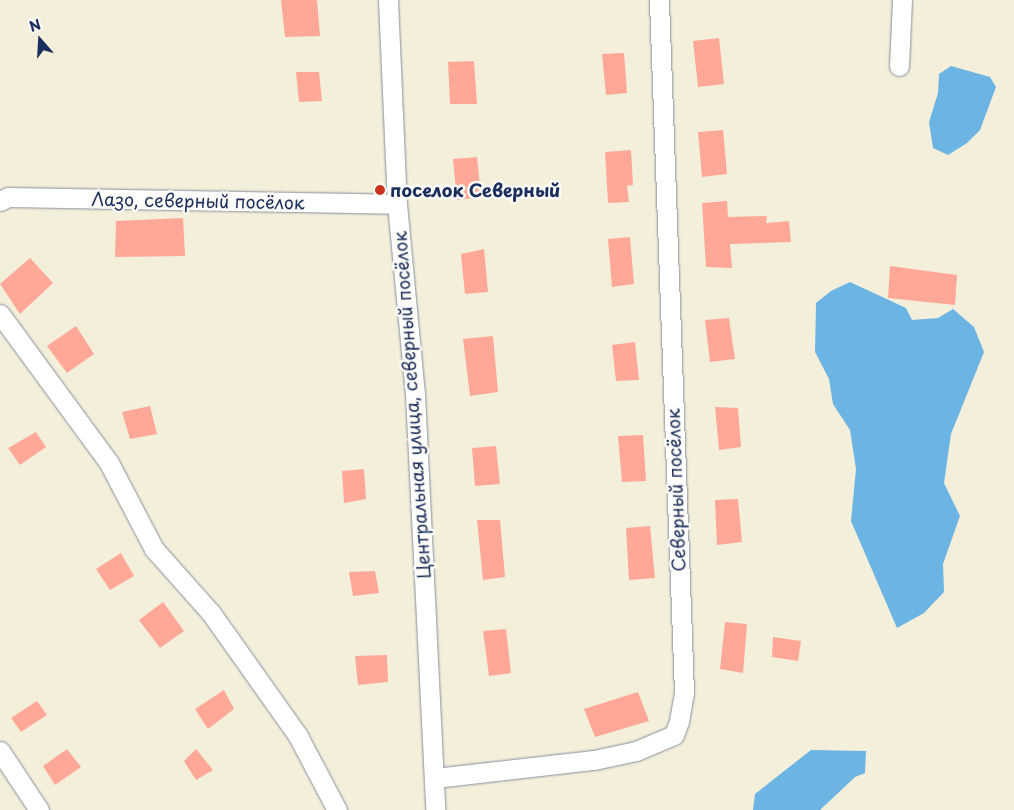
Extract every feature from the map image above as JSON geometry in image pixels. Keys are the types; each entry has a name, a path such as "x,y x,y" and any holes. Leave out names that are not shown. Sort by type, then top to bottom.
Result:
{"street":[{"name":"Центральная улица, северный посёлок","path":"388,0 397,204 414,394 435,778 435,810"},
{"name":"Северный посёлок","path":"435,778 594,760 636,751 674,735 684,693 659,0"},
{"path":"899,66 902,0"},
{"name":"Лазо, северный посёлок","path":"0,201 8,197 397,204"},
{"path":"0,314 109,463 154,549 211,613 298,736 337,810"},
{"path":"0,751 39,810"}],"water":[{"path":"951,66 990,77 996,87 980,130 967,143 948,155 933,148 929,122 938,93 939,74"},
{"path":"850,282 906,308 912,320 938,318 953,309 974,327 984,352 951,434 944,483 960,516 943,564 944,592 924,613 897,628 851,521 856,469 850,430 833,404 829,379 815,352 816,303 831,291"},
{"path":"811,750 866,751 865,773 855,777 820,810 753,810 755,794"}],"building":[{"path":"281,0 317,0 320,36 285,37"},
{"path":"719,38 724,84 698,87 693,41"},
{"path":"624,53 627,93 606,95 602,54"},
{"path":"474,61 477,104 450,104 448,62"},
{"path":"296,72 319,72 322,101 299,102"},
{"path":"723,130 727,174 702,177 698,132"},
{"path":"631,150 633,185 627,186 629,202 608,203 605,152"},
{"path":"477,157 481,197 457,200 453,159"},
{"path":"727,201 728,217 767,216 766,223 789,221 791,242 730,244 732,268 706,267 702,203"},
{"path":"183,218 185,256 115,257 116,221"},
{"path":"630,237 634,284 612,287 608,239"},
{"path":"484,249 488,292 465,294 461,254"},
{"path":"30,258 53,283 20,314 0,284"},
{"path":"890,266 957,275 955,305 888,298"},
{"path":"729,318 735,359 710,362 705,320"},
{"path":"76,326 94,354 67,373 47,346"},
{"path":"493,336 498,392 470,396 463,339"},
{"path":"635,342 639,380 616,381 612,345"},
{"path":"150,406 157,434 130,439 122,412"},
{"path":"715,407 738,408 741,447 719,450"},
{"path":"36,432 46,447 20,465 8,448"},
{"path":"643,435 646,481 622,482 618,436"},
{"path":"496,446 500,484 475,486 472,448"},
{"path":"364,469 366,499 344,503 342,471"},
{"path":"738,499 742,542 717,545 715,500"},
{"path":"477,520 500,520 505,577 483,580"},
{"path":"650,526 655,578 629,580 626,528"},
{"path":"121,553 134,576 110,590 96,569"},
{"path":"375,571 379,593 353,596 349,572"},
{"path":"163,602 184,631 160,648 139,620"},
{"path":"725,622 747,624 743,673 720,669"},
{"path":"506,629 511,673 489,676 483,631"},
{"path":"773,637 801,641 798,661 772,657"},
{"path":"387,655 388,682 358,685 355,656"},
{"path":"224,690 234,709 208,729 195,709"},
{"path":"638,692 649,721 595,737 584,709"},
{"path":"37,701 47,715 21,732 11,718"},
{"path":"67,749 81,767 55,785 43,766"},
{"path":"196,749 213,770 196,780 184,761"}],"place":[{"name":"поселок Северный","path":"380,190"}]}
